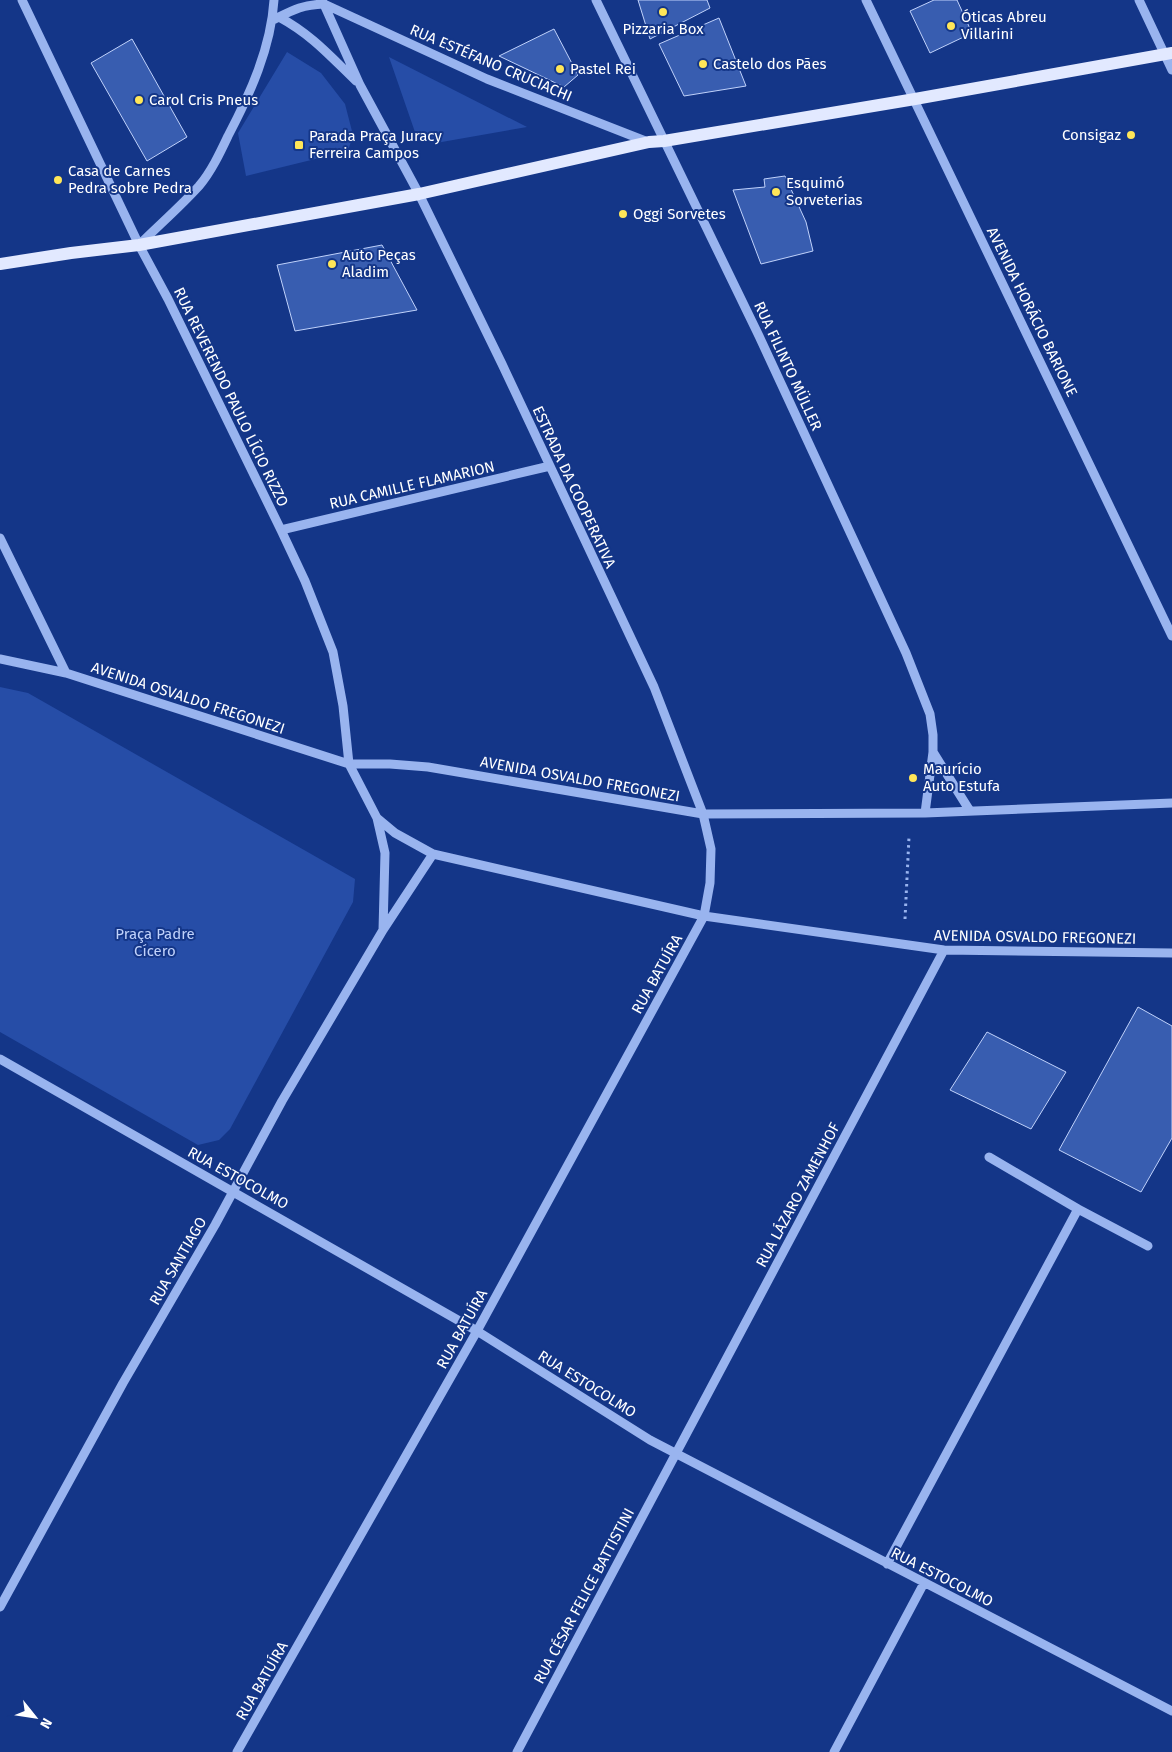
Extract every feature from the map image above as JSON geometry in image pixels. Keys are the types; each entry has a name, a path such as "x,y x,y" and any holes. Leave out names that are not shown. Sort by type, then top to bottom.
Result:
{"main road":[{"path":"0,264 139,245 419,194 649,142 915,100 1168,54"}],"street":[{"name":"RUA REVERENDO PAULO LÍCIO RIZZO","path":"22,0 139,245 168,299 304,581 333,652 343,706 349,764 377,818"},
{"path":"139,245 200,184 221,151 245,104 276,19 274,0"},
{"name":"RUA FILINTO MÜLLER","path":"596,0 754,327 906,653 930,714 933,735 933,752 925,813"},
{"name":"AVENIDA HORÁCIO BARIONE","path":"866,0 1172,636"},
{"path":"1139,0 1168,54 1172,70"},
{"path":"276,19 296,8 323,2"},
{"name":"ESTRADA DA COOPERATIVA","path":"323,2 360,85 419,194 654,687 703,814 711,849 710,883 704,916"},
{"name":"RUA ESTÉFANO CRUCIACHI","path":"323,2 488,79 649,142"},
{"name":"ESTRADA DA COOPERATIVA","path":"276,19 296,26 313,39 360,85"},
{"name":"RUA CAMILLE FLAMARION","path":"280,530 550,466"},
{"path":"0,538 66,673"},
{"name":"AVENIDA OSVALDO FREGONEZI","path":"0,658 66,673 349,764 428,766 703,814 925,813 1172,803"},
{"name":"RUA FILINTO MÜLLER","path":"933,752 970,811"},
{"name":"AVENIDA OSVALDO FREGONEZI","path":"377,818 394,833 433,854 704,916 944,950 1172,953"},
{"name":"RUA SANTIAGO","path":"377,818 384,853 382,930"},
{"name":"RUA SANTIAGO","path":"0,1608 123,1383 215,1225 282,1101 382,930 433,854"},
{"name":"RUA BATUÍRA","path":"237,1752 477,1331 704,916"},
{"name":"RUA LÁZARO ZAMENHOF","path":"677,1453 944,950"},
{"name":"RUA ESTOCOLMO","path":"0,1059 477,1331 650,1440 1172,1711"},
{"path":"989,1157 1148,1246"},
{"path":"887,1564 1078,1208"},
{"name":"RUA CÉSAR FELICE BATTISTINI","path":"517,1752 677,1453"},
{"path":"834,1752 924,1583"}],"path":[{"path":"905,919 909,837"}],"green space":[{"path":"287,52 321,73 345,104 353,135 348,151 246,176 238,133"},
{"path":"389,57 527,127 436,143 416,135"},
{"name":"Praça Padre Cícero","path":"0,687 28,693 355,879 353,902 230,1129 219,1140 198,1145 0,1032"}],"building":[{"path":"638,0 707,0 710,8 650,39"},
{"path":"934,0 957,0 972,33 930,53 910,11"},
{"name":"Castelo dos Pães","path":"719,18 746,86 684,96 659,44"},
{"path":"554,29 578,75 564,87 499,56"},
{"name":"Carol Cris Pneus","path":"132,39 187,137 147,161 91,63"},
{"path":"785,176 806,222 813,251 761,264 733,190 765,187 764,179"},
{"path":"382,245 417,310 295,331 277,265"},
{"path":"1138,1007 1172,1026 1172,1138 1141,1192 1059,1150"},
{"path":"987,1032 1066,1072 1031,1129 950,1090"}],"place":[{"name":"Pizzaria Box","path":"663,12"},
{"name":"Óticas Abreu Villarini","path":"951,26"},
{"name":"Castelo dos Pães","path":"703,64"},
{"name":"Pastel Rei","path":"560,69"},
{"name":"Carol Cris Pneus","path":"139,100"},
{"name":"Consigaz","path":"1131,135"},
{"name":"Parada Praça Juracy Ferreira Campos","path":"299,145"},
{"name":"Casa de Carnes Pedra sobre Pedra","path":"58,180"},
{"name":"Esquimó Sorveterias","path":"776,192"},
{"name":"Oggi Sorvetes","path":"623,214"},
{"name":"Auto Peças Aladim","path":"332,264"},
{"name":"Maurício Auto Estufa","path":"913,778"}]}
